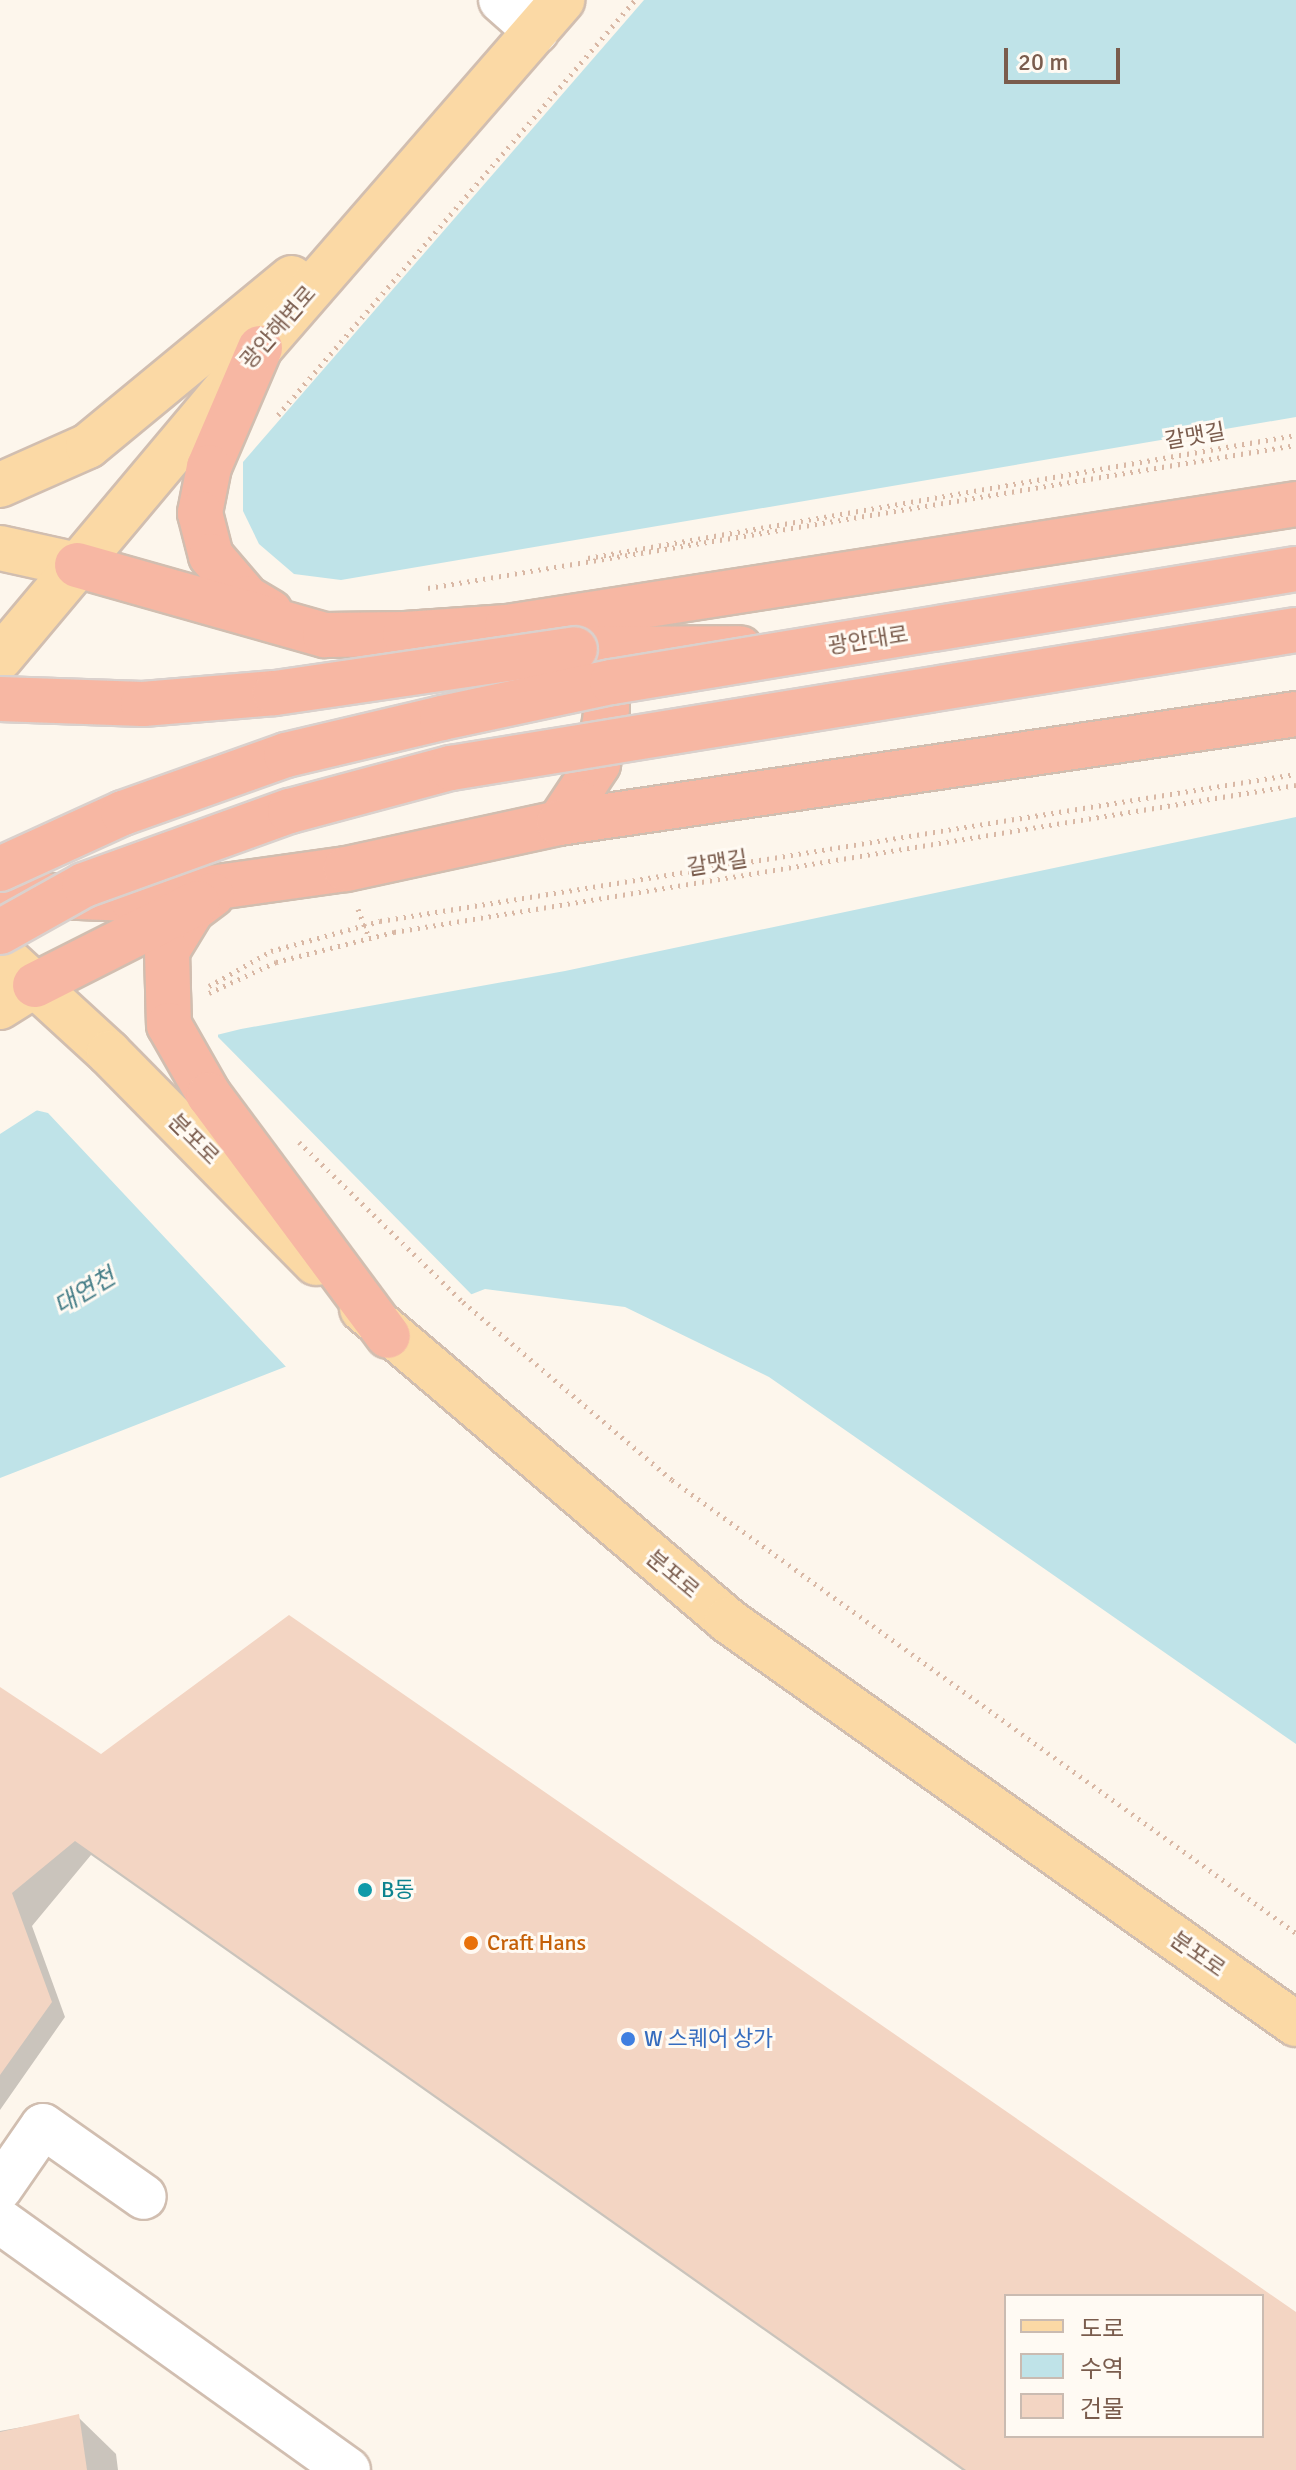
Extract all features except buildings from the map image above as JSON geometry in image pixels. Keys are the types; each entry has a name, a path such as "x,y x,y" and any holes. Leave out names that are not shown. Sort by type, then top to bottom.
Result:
{"highway":[{"path":"260,348 209,467 202,529 211,556 247,598 301,628"},
{"path":"77,565 301,628 345,637 520,624 1296,504"},
{"name":"광안대로","path":"0,869 123,813 286,755 442,718 826,647 1296,569"},
{"path":"520,624 583,666 607,708 598,764 559,823"},
{"path":"0,932 84,885 128,869 290,811 451,768 1296,630"},
{"path":"0,699 143,704 405,677 575,649 826,647"},
{"path":"0,894 132,899 346,869 559,823 1296,714"},
{"path":"18,996 212,895 292,875"},
{"path":"212,895 192,910 167,951 169,1025 209,1095 388,1336"}],"main road":[{"name":"광안해변로","path":"0,658 260,348 549,15"},
{"path":"0,485 88,446 387,201"},
{"path":"0,548 77,565"},
{"name":"분포로","path":"0,953 18,996 109,1053 388,1336 727,1620 1296,2024"}],"street":[{"path":"501,0 549,15"},
{"path":"0,2188 43,2126 144,2197"},
{"path":"0,2221 348,2470"}],"path":[{"path":"275,419 635,0"},
{"name":"갈맷길","path":"423,587 1296,435"},
{"path":"413,590 1296,445"},
{"name":"갈맷길","path":"1296,774 380,921 271,951 210,985 204,995 276,962 394,932 1296,785"},
{"path":"297,1140 463,1302 672,1480 1296,1933"}],"water":[{"path":"644,0 1296,0 1296,417 341,580 294,574 259,544 243,511 243,462"},
{"name":"대연천","path":"1296,817 1296,1744 769,1377 625,1307 485,1289 0,1478 0,1134 115,1060 241,1029 565,971"}],"pier":[{"path":"218,1031 218,1037 474,1297 289,1370 48,1113 31,1109 114,1056"}],"place":[{"name":"B동","path":"365,1890"},
{"name":"Craft Hans","path":"471,1943"},
{"name":"W 스퀘어 상가","path":"628,2039"}]}
